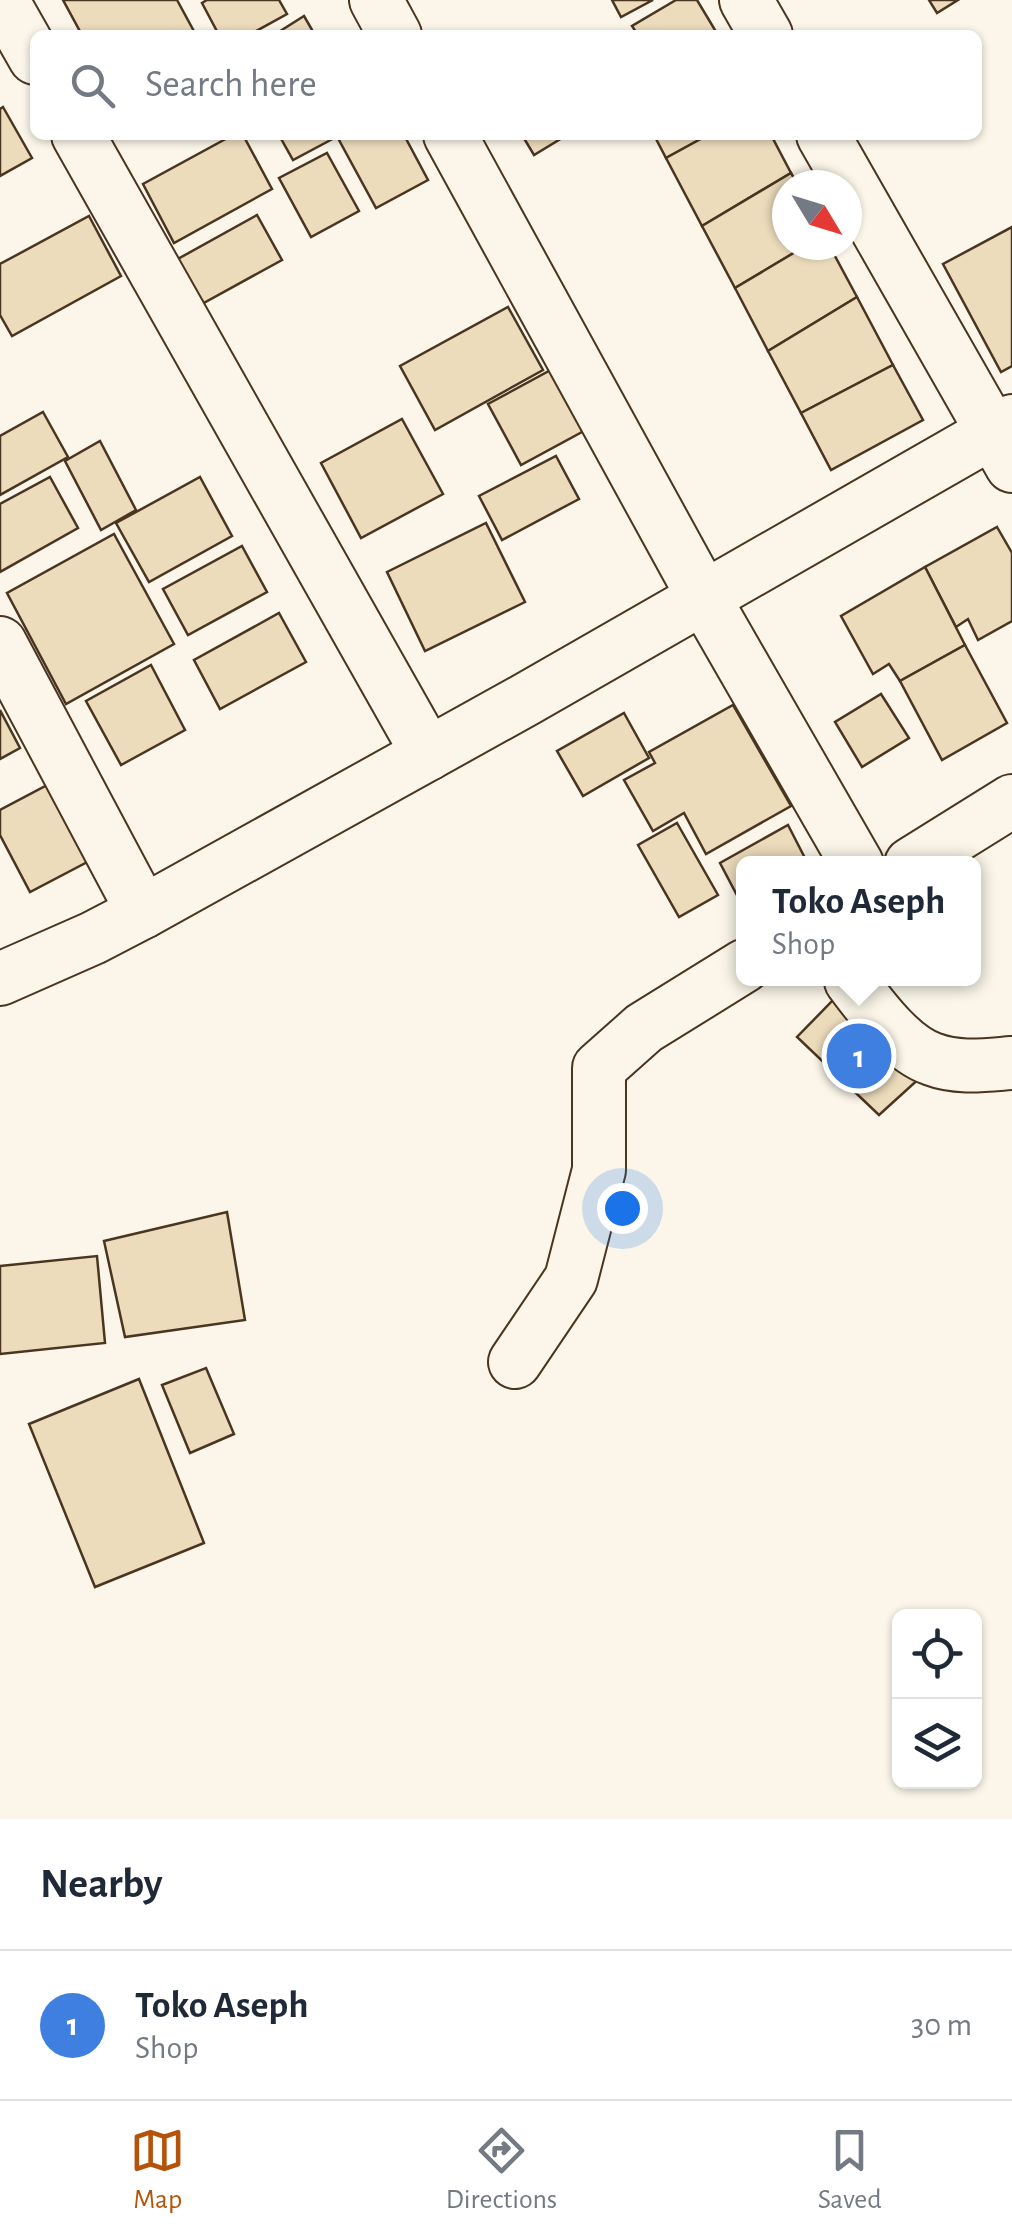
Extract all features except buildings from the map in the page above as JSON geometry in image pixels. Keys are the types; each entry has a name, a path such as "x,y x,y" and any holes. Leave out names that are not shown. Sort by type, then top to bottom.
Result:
{"street":[{"path":"2,0 30,49"},
{"path":"376,0 393,30"},
{"path":"746,0 763,30"},
{"path":"81,140 428,754"},
{"path":"453,140 704,598 852,856"},
{"path":"0,979 143,912 704,598 1006,440 826,140"},
{"path":"0,643 143,912"},
{"path":"924,856 1012,801"},
{"path":"515,1362 571,1279 599,1170 598,1068 644,1028 736,971"},
{"path":"855,986 900,1039 929,1059 974,1066 1012,1063"}],"place":[{"name":"Toko Aseph","path":"859,1056"}]}
